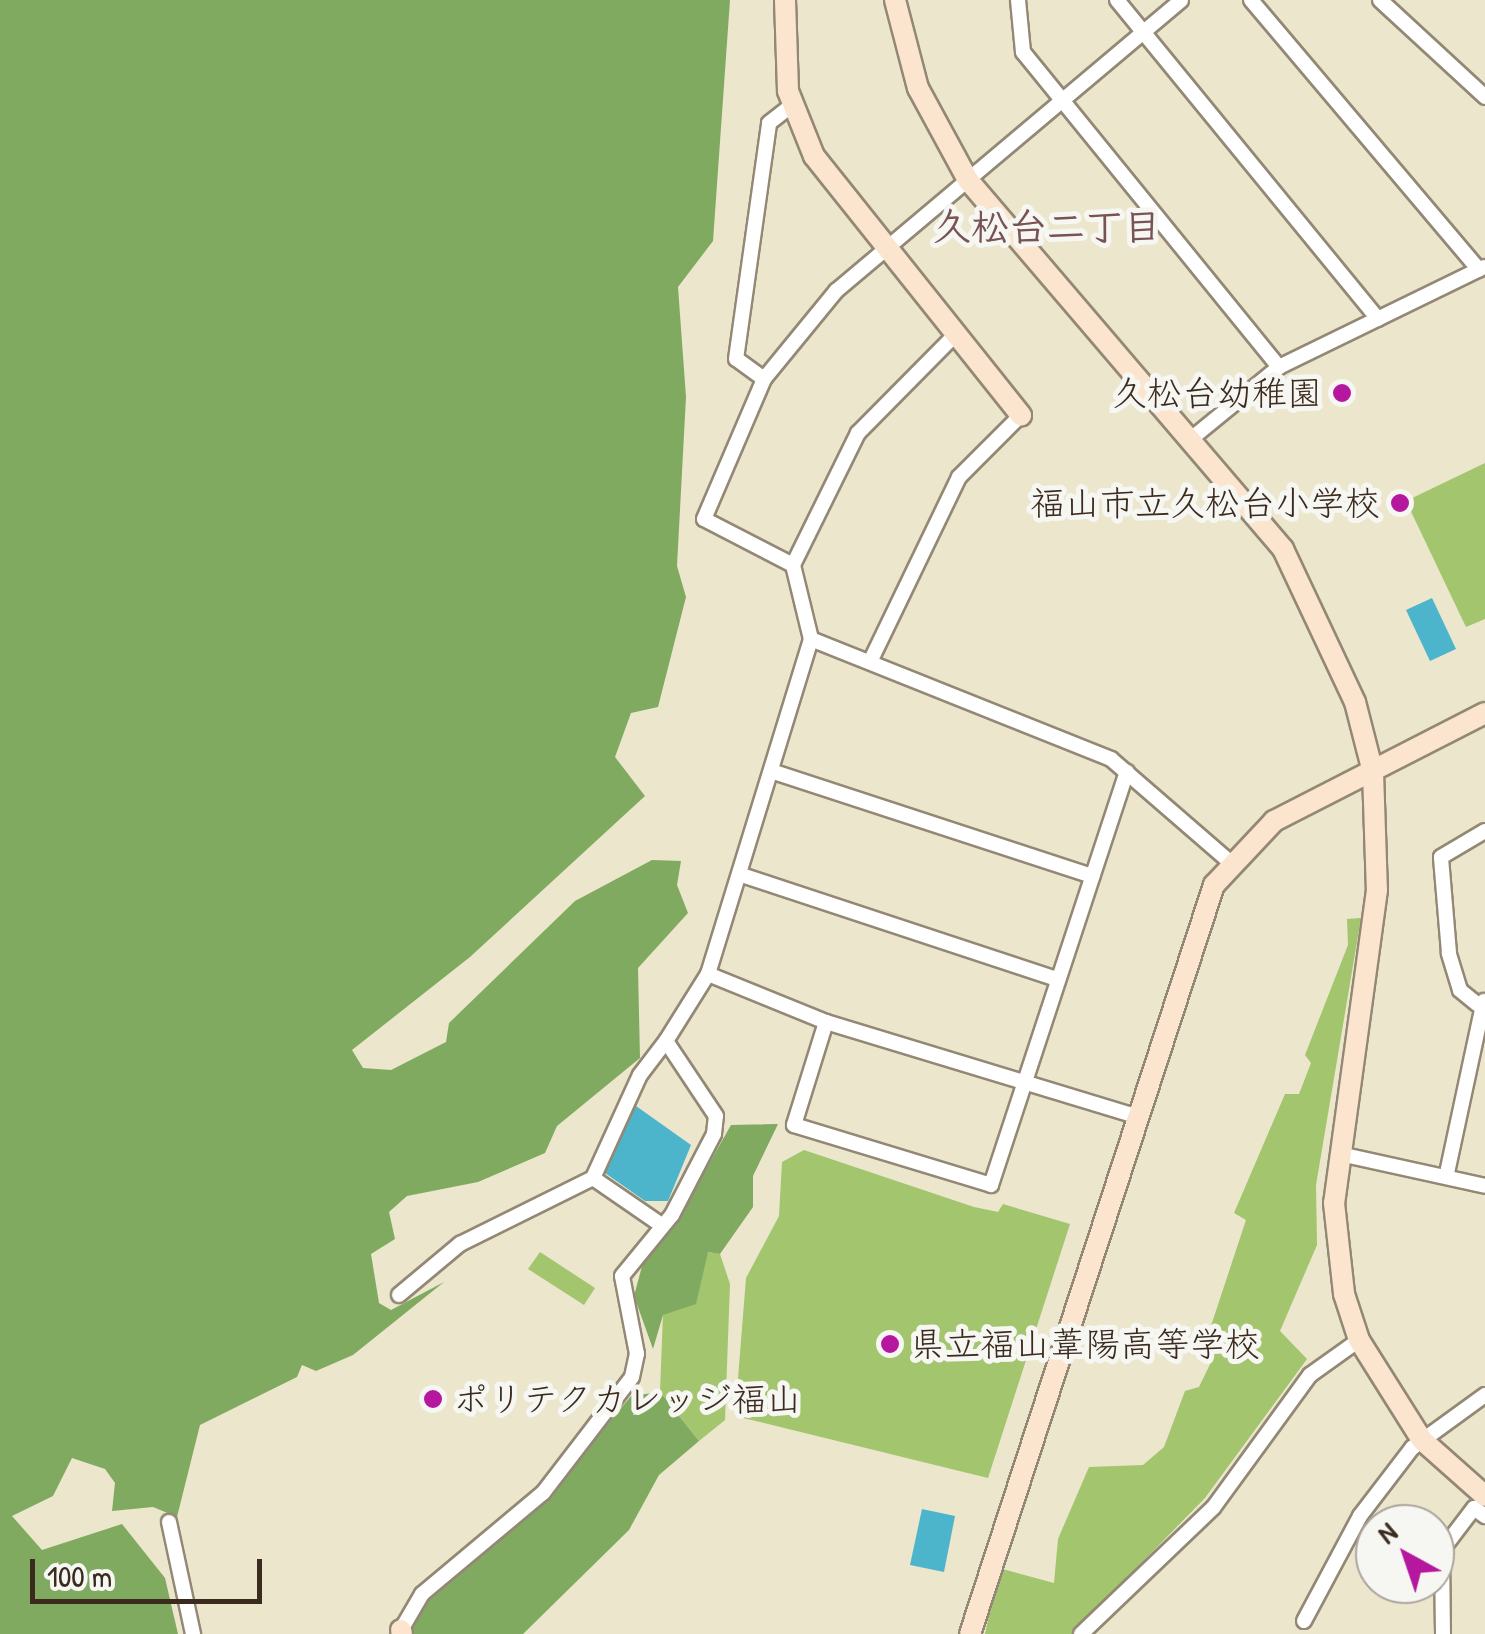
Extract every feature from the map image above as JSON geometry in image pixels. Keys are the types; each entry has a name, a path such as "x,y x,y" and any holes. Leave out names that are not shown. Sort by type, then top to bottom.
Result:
{"street":[{"path":"785,0 792,105 814,156 1022,415 958,476 870,662"},
{"path":"895,0 918,88 968,180 1283,549 1328,633 1372,772 1377,890 1334,1203 1359,1340 1422,1440 1485,1496"},
{"path":"1018,0 1023,52 1279,367"},
{"path":"1117,0 1139,34 1378,319"},
{"path":"793,565 704,519 764,378 810,317 1181,0"},
{"path":"1191,440 1279,367 1482,268 1251,0"},
{"path":"1380,0 1485,98"},
{"path":"764,378 736,359 769,123 792,105"},
{"path":"660,1224 594,1178 591,1166 708,974 742,875 812,640 793,565 858,433 956,335"},
{"path":"812,640 1126,772 1230,862"},
{"path":"970,1634 1198,923 1230,862 1274,821 1485,713"},
{"path":"774,772 1092,876"},
{"path":"826,1022 794,1126 991,1185 1126,772"},
{"path":"1447,1173 1481,1002 1460,990 1449,953 1441,858 1485,831"},
{"path":"742,875 1058,980"},
{"path":"708,974 826,1022 1135,1116"},
{"path":"402,1632 422,1594 543,1493 632,1377 637,1354 622,1276 660,1224 716,1116 666,1042"},
{"path":"1340,1154 1447,1173 1485,1186"},
{"path":"399,1296 460,1244 594,1178"},
{"path":"1081,1634 1213,1508 1310,1375 1359,1340"},
{"path":"1304,1621 1360,1516 1422,1440 1485,1395"},
{"path":"1443,1634 1442,1550 1474,1508 1485,1516"},
{"path":"170,1522 193,1634"}],"green space":[{"path":"0,0 730,0 713,241 678,287 686,397 677,566 686,597 658,707 631,713 615,757 645,796 470,957 352,1050 363,1068 391,1070 446,1042 449,1023 575,901 652,860 681,861 677,885 688,913 638,968 640,1058 557,1126 545,1153 478,1182 407,1196 389,1212 395,1239 371,1254 379,1303 391,1310 444,1282 353,1355 316,1371 302,1365 297,1377 200,1425 177,1517 153,1507 112,1511 115,1483 105,1469 72,1458 53,1496 12,1516 42,1550 122,1524 165,1578 178,1634 0,1634"},
{"path":"1485,463 1485,619 1466,627 1406,501"},
{"path":"1361,918 1316,1185 1317,1245 1280,1331 1307,1359 1205,1498 1072,1634 985,1634 999,1568 1054,1583 1058,1539 1089,1467 1143,1465 1164,1447 1185,1391 1199,1387 1214,1356 1203,1350 1246,1220 1234,1213 1285,1094 1299,1094 1311,1063 1305,1055 1348,945 1347,919"},
{"path":"778,1124 753,1176 753,1207 720,1254 708,1252 696,1304 663,1315 653,1349 634,1296 645,1255 671,1231 731,1125"},
{"path":"804,1150 974,1207 998,1212 1003,1204 1070,1224 988,1478 735,1416 746,1278 779,1216 782,1162"},
{"path":"540,1252 595,1288 584,1305 528,1269"},
{"path":"708,1252 720,1254 730,1284 725,1420 699,1441 660,1392 663,1314"},
{"path":"660,1392 699,1441 659,1475 629,1530 523,1634 406,1634 428,1595 548,1496 631,1396"}],"water":[{"path":"1432,598 1456,649 1430,661 1406,610"},
{"path":"636,1106 691,1145 668,1201 645,1201 605,1173 601,1155"},
{"path":"922,1509 955,1516 944,1572 910,1565"}],"place":[{"name":"久松台幼稚園","path":"1342,393"},
{"name":"福山市立久松台小学校","path":"1400,503"},
{"name":"県立福山葦陽高等学校","path":"890,1344"},
{"name":"ポリテクカレッジ福山","path":"433,1399"}],"district":[{"name":"久松台二丁目","path":"1047,227"}]}
